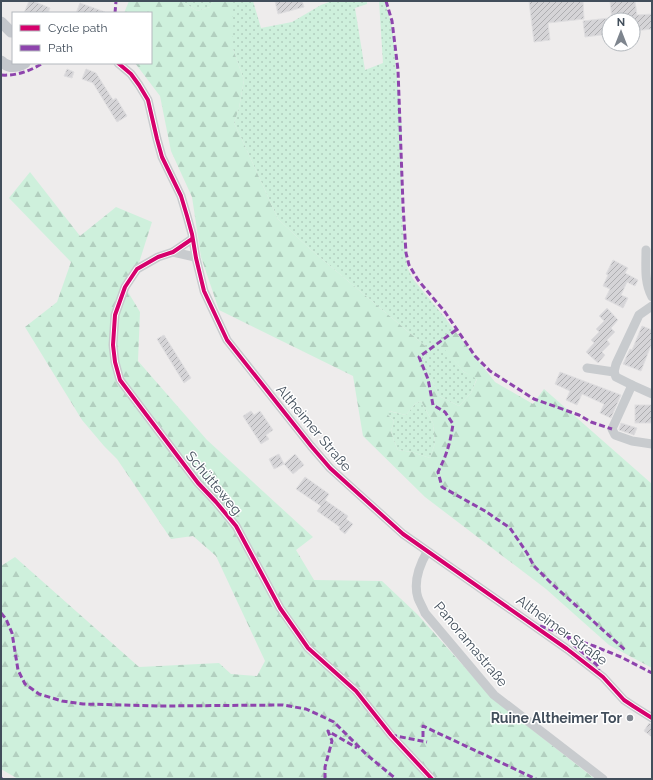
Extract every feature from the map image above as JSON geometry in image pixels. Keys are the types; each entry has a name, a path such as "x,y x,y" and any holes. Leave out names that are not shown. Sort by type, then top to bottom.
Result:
{"main road":[{"path":"1,22 12,32"},
{"path":"1,38 5,34 12,32"},
{"path":"2,63 14,67 23,64"}],"street":[{"name":"Altheimer Straße","path":"119,64 132,74 148,100 162,157 180,196 187,216 195,257 204,291 227,340 311,446 330,468 403,534 567,649 603,677 624,700 652,718"},
{"name":"Schütteweg","path":"192,239 173,252 158,257 137,268 125,287 115,316 113,345 115,362 120,380 198,484 216,502 236,526 280,608 308,648 356,691 391,735 432,779"},
{"path":"646,250 646,275 649,291 652,297"},
{"path":"173,252 195,257"},
{"path":"652,306 639,314 616,364 614,372 616,377 652,394"},
{"path":"587,368 614,372"},
{"path":"632,385 612,429 615,435 632,441 652,444"},
{"name":"Panoramastraße","path":"427,552 420,565 416,583 418,598 425,613 494,695 603,779"}],"green space":[{"path":"129,1 184,1 197,11 210,7 213,1 233,1 233,49 244,80 239,108 234,123 278,219 310,249 430,350 420,359 439,396 459,406 471,393 477,379 464,372 440,344 455,331 495,382 533,404 544,389 652,484 652,668 609,645 546,589 425,497 363,436 353,376 219,310 201,257 192,197 171,151 160,96 136,64 152,64 152,12 124,12","holes":["421,401 433,423 435,443 430,458 412,452 398,450 391,431 394,421 388,415 389,411 406,415 415,404"]},
{"path":"184,1 213,1 210,7 197,11"},
{"path":"233,1 253,1 261,28 292,22 321,5 332,1 367,1 367,4 355,8 365,70 383,63 379,1 385,1 392,27 402,129 401,199 406,260 408,269 413,279 455,331 441,344 464,372 477,378 471,393 459,406 439,396 420,359 430,350 310,249 278,219 234,123 239,108 244,80 233,49"},
{"path":"30,172 80,236 116,207 152,222 137,269 125,287 140,312 138,361 207,440 313,537 296,550 314,580 382,581 418,615 493,699 595,779 18,779 1,769 1,566 15,557 139,667 219,663 231,674 257,676 265,661 216,556 193,536 171,539 117,459 82,420 25,327 57,302 71,262 9,198"},
{"path":"421,401 433,423 435,443 430,458 412,452 398,450 391,431 394,421 388,415 388,411 406,415 415,404"}],"building":[{"path":"29,1 33,1 50,8 48,12 24,12"},
{"path":"275,1 302,1 304,7 278,14"},
{"path":"529,1 583,1 584,19 548,23 550,40 534,42"},
{"path":"610,1 635,1 637,12 611,12"},
{"path":"80,3 105,12 76,12"},
{"path":"652,14 652,29 641,30 641,15"},
{"path":"601,19 601,35 585,37 583,21"},
{"path":"67,69 74,72 72,78 64,76"},
{"path":"86,69 96,73 113,100 116,98 127,116 117,122 93,83 82,79"},
{"path":"613,260 628,268 625,273 638,280 635,286 627,282 621,295 628,298 623,308 605,299 610,289 603,286 608,275 606,274"},
{"path":"607,308 618,320 611,328 615,332 607,340 610,344 602,352 605,355 598,363 586,352 594,343 591,340 599,332 596,329 604,321 599,316"},
{"path":"642,326 652,330 652,343 641,371 623,364 630,349 632,350"},
{"path":"164,335 191,378 184,383 157,339"},
{"path":"560,372 621,395 611,418 600,413 604,404 582,394 577,405 566,400 570,391 555,384"},
{"path":"635,405 652,405 652,423 635,423"},
{"path":"251,411 254,415 260,411 273,430 266,435 269,439 261,444 243,416"},
{"path":"621,423 637,428 634,435 619,430"},
{"path":"279,454 284,464 274,469 269,459"},
{"path":"295,454 304,465 293,474 284,464"},
{"path":"305,477 329,494 325,500 348,516 346,519 353,524 345,534 339,529 340,527 317,511 321,506 296,489"},
{"path":"649,723 652,724 652,737 644,731"}],"marked path":[{"path":"115,12 116,1"},
{"path":"386,1 392,21 398,70 403,205 406,253 409,265 418,280 445,312 475,356 490,371 534,399 579,415 591,422 612,429"},
{"path":"1,75 12,75 23,72 41,64"},
{"path":"456,330 419,357 428,379 433,405 445,412 453,424 448,449 438,472 442,487 485,511 510,528 534,566 625,650"},
{"path":"1,613 6,619 12,633 18,670 25,684 39,694 62,701 83,704 160,706 283,705 306,709 334,722 367,755 396,779"},
{"path":"540,626 621,657 652,673"},
{"path":"568,637 574,645 597,665 599,670"},
{"path":"423,737 423,726 536,779"},
{"path":"325,779 325,767 332,741 328,731 357,748"},
{"path":"391,735 427,742"}],"cycle path":[{"path":"119,64 131,74 148,100 162,157 181,196 187,216 204,291 227,340 311,446 330,468 403,534 567,649 603,677 624,700 652,718"},
{"path":"192,239 173,252 158,257 137,269 125,287 115,315 113,345 115,362 120,380 198,483 236,526 280,608 308,648 356,691 391,735 432,779"}],"place":[{"name":"Ruine Altheimer Tor","path":"630,718"}]}
